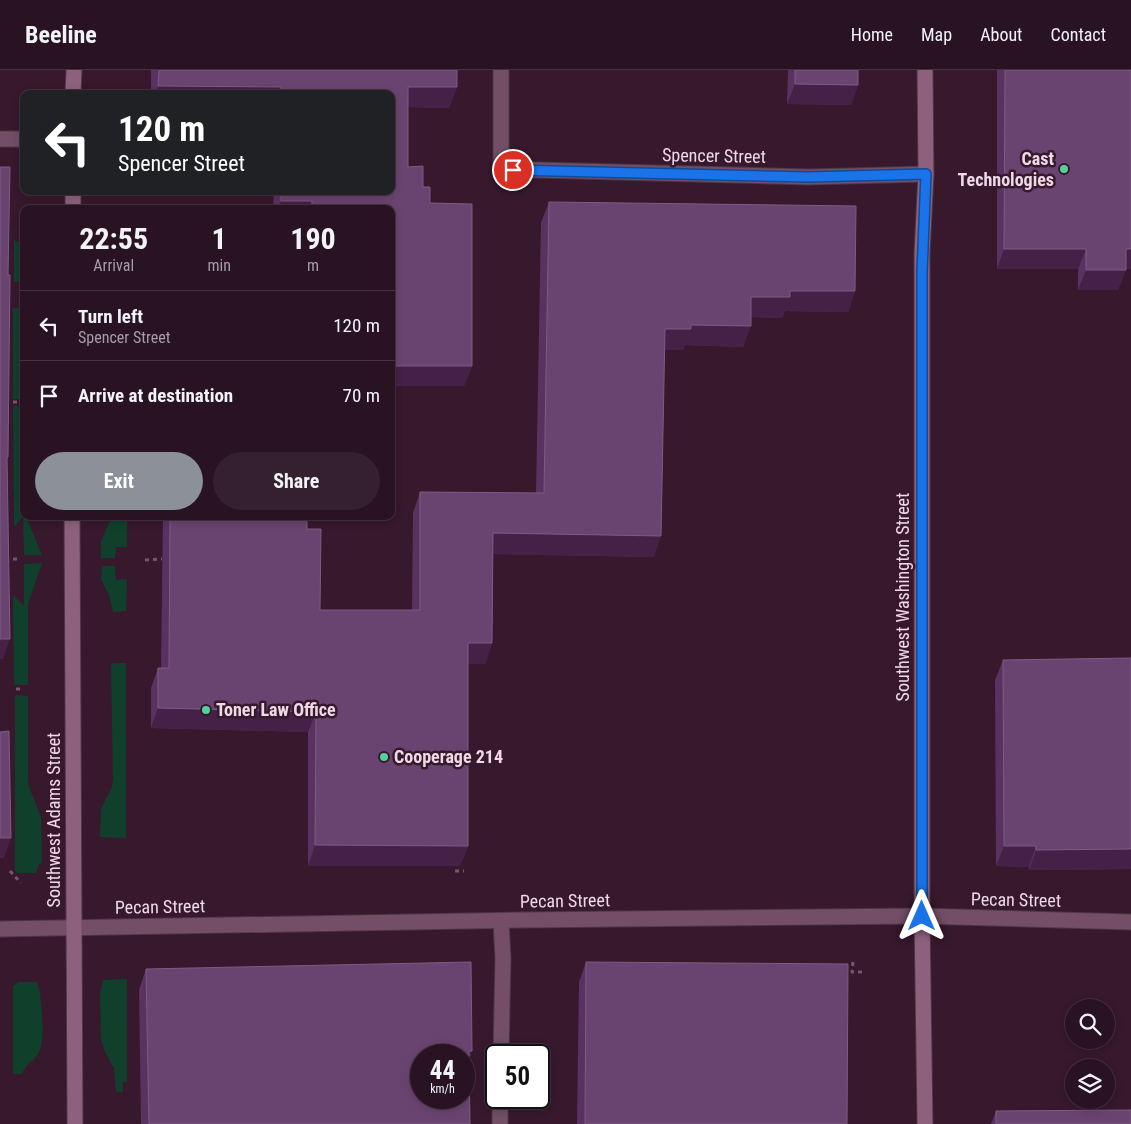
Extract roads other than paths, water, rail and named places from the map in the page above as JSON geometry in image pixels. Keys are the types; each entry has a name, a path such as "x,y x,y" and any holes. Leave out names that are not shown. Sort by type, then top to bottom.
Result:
{"main road":[{"path":"74,70 74,90"},
{"name":"Southwest Washington Street","path":"925,70 926,174 922,263 922,916 925,1124"},
{"name":"Southwest Adams Street","path":"72,520 73,927 76,1124"}],"street":[{"name":"Spencer Street","path":"501,70 501,169 808,177 926,174"},
{"path":"0,139 20,139"},
{"name":"Pecan Street","path":"0,929 922,916 1131,922"},
{"path":"501,921 503,958 501,1044"},
{"path":"500,1109 500,1124"}],"place":[{"name":"Cast Technologies","path":"1064,169"},
{"name":"Toner Law Office","path":"206,710"},
{"name":"Cooperage 214","path":"384,757"}]}
